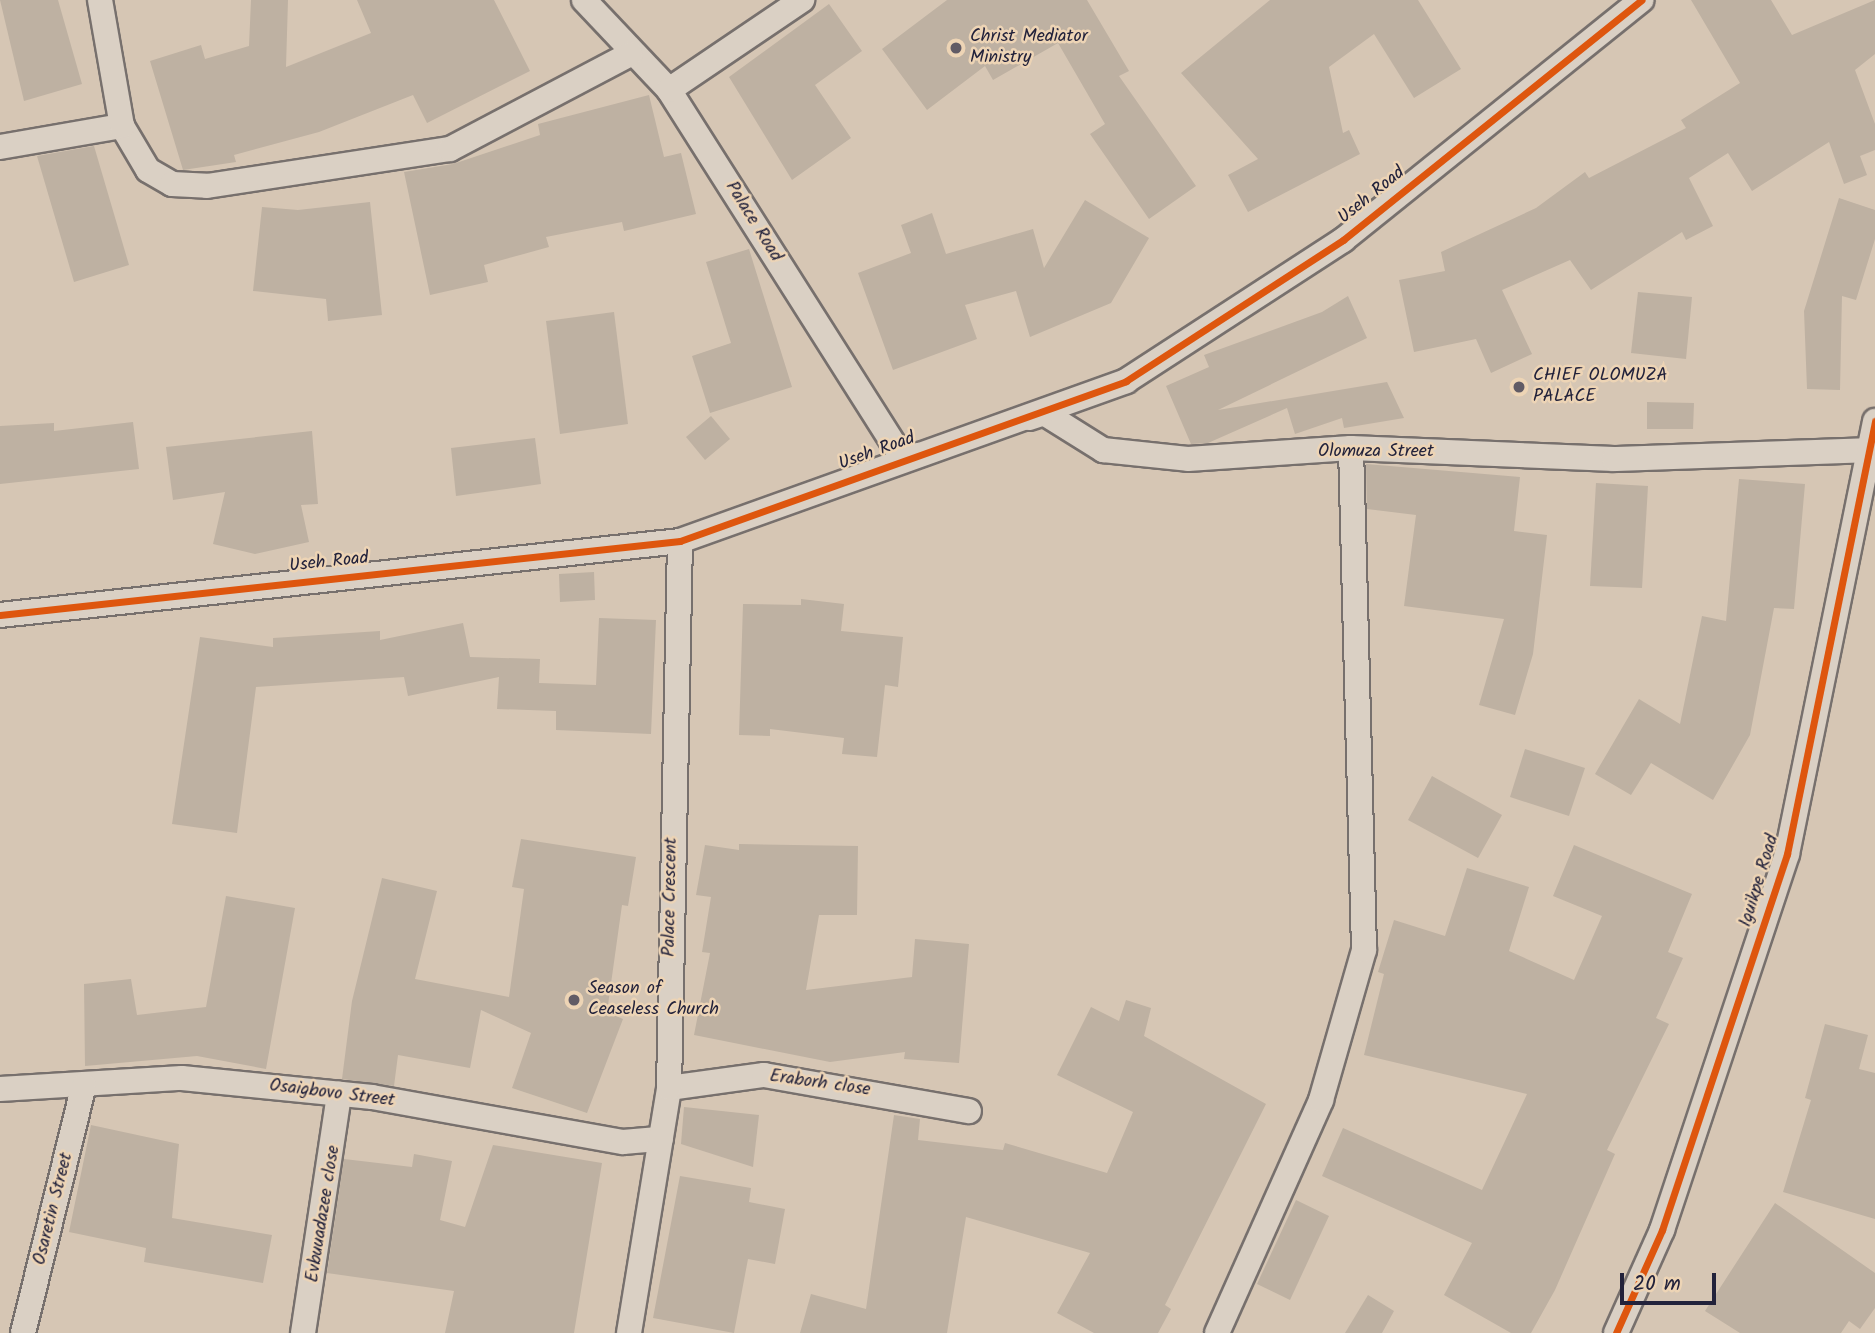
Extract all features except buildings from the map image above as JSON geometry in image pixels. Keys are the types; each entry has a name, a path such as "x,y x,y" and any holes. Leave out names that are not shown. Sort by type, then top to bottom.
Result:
{"street":[{"path":"100,0 122,126 148,170 172,184 207,186 450,149 630,54"},
{"name":"Palace Road","path":"584,0 630,54 669,90 903,459"},
{"path":"669,90 803,0"},
{"name":"Useh Road","path":"0,615 680,541 1126,381 1343,240 1641,0"},
{"path":"0,147 122,126"},
{"name":"Olomuza Street","path":"903,459 1044,413 1103,450 1188,459 1351,448 1614,459 1871,450"},
{"name":"Iguikpe Road","path":"1615,1333 1662,1230 1787,854 1875,421"},
{"path":"1217,1333 1321,1100 1364,950 1351,448"},
{"name":"Palace Crescent","path":"629,1333 669,1088 680,541"},
{"name":"Eraborh close","path":"669,1088 764,1075 969,1111"},
{"name":"Osaigbovo Street","path":"0,1089 53,1081 85,1085 182,1078 339,1094 624,1142 661,1139"},
{"name":"Osaretin Street","path":"23,1333 85,1085"},
{"name":"Evbuuadazee close","path":"303,1333 335,1157 339,1094"}],"cycle path":[{"path":"0,615 680,541 1126,381 1343,240 1641,0"},
{"path":"1616,1333 1662,1230 1787,854 1875,421"}],"place":[{"name":"Christ Mediator Ministry","path":"956,48"},
{"name":"CHIEF OLOMUZA PALACE","path":"1519,387"},
{"name":"Season of Ceaseless Church","path":"574,1000"}]}
